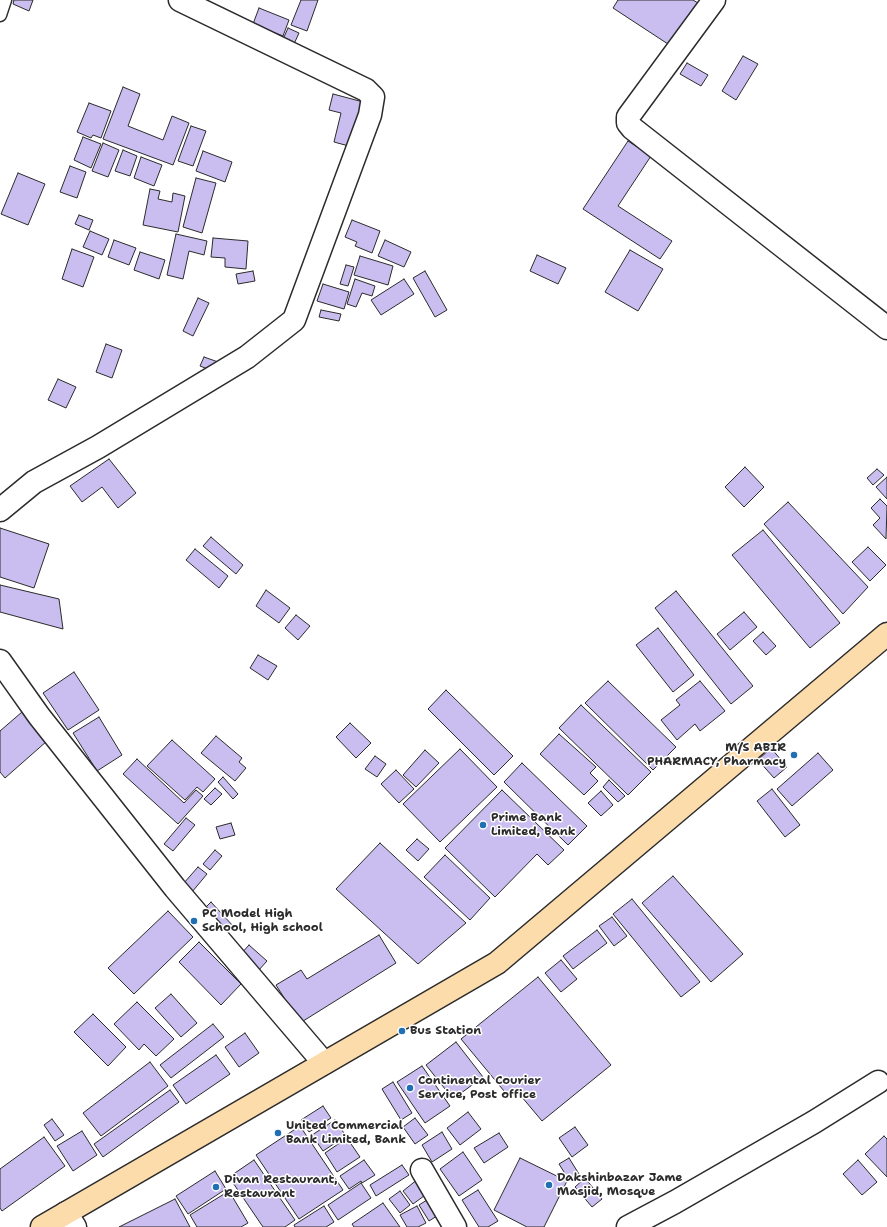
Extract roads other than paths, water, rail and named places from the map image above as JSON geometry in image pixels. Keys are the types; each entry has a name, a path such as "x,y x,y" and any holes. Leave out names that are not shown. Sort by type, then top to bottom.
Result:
{"main road":[{"path":"42,1227 71,1220 324,1063 497,963 887,634"}],"street":[{"path":"0,510 34,482 98,447 247,357 294,320 370,115 373,97 366,90 180,0"},
{"path":"714,0 628,117 628,123 632,128 887,328"},
{"path":"0,661 39,716 176,888 324,1063"},
{"path":"628,1227 675,1202 814,1122 878,1082"},
{"path":"422,1170 455,1227"}],"lane":[{"path":"0,14 4,0"}],"place":[{"name":"M/S ABIR PHARMACY, Pharmacy","path":"794,755"},
{"name":"Prime Bank Limited, Bank","path":"483,825"},
{"name":"PC Model High School, High school","path":"194,921"},
{"name":"Bus Station","path":"402,1031"},
{"name":"Continental Courier Service, Post office","path":"410,1088"},
{"name":"United Commercial Bank Limited, Bank","path":"278,1133"},
{"name":"Dakshinbazar Jame Masjid, Mosque","path":"549,1185"},
{"name":"Divan Restaurant, Restaurant","path":"216,1187"}]}
